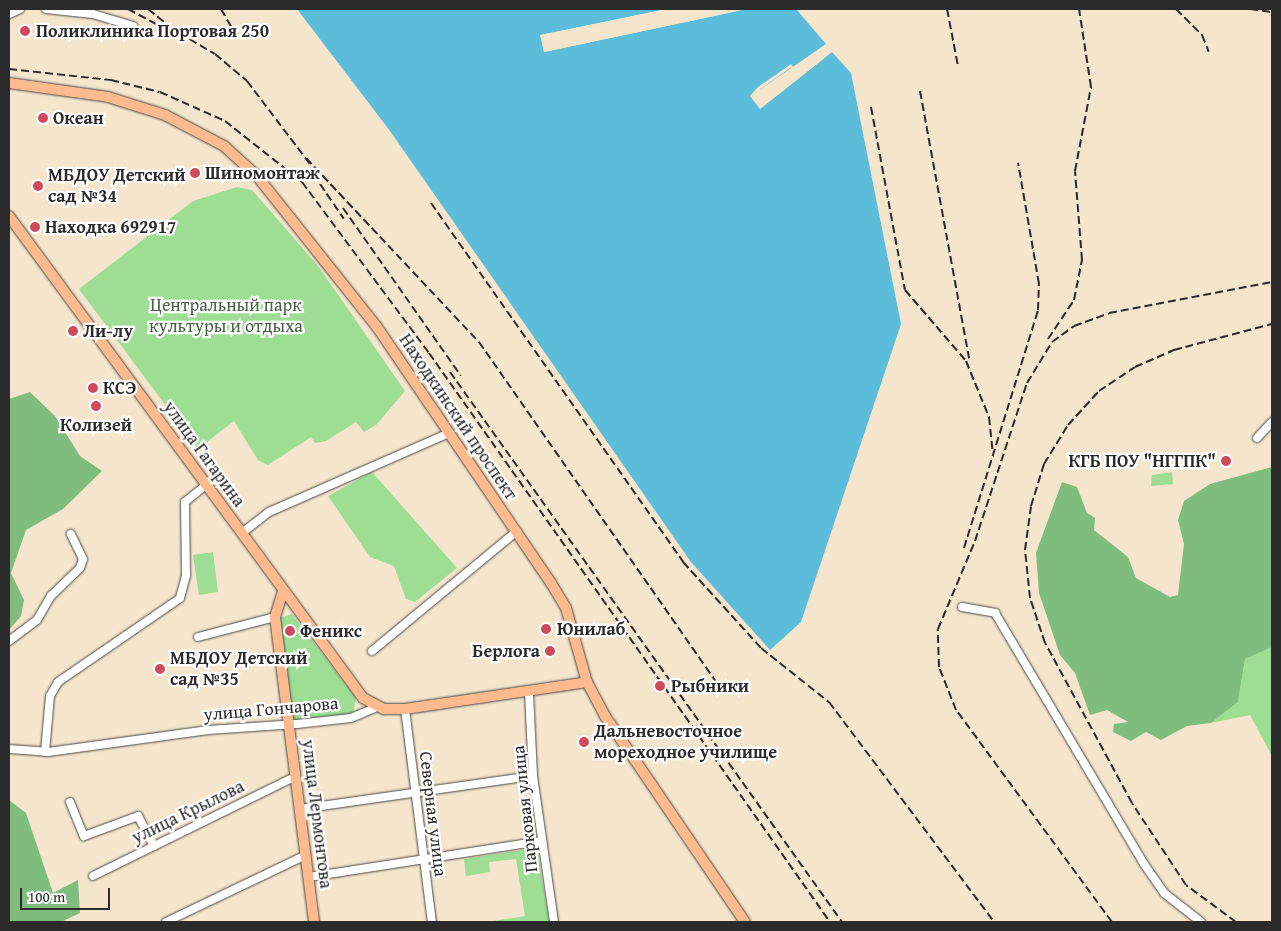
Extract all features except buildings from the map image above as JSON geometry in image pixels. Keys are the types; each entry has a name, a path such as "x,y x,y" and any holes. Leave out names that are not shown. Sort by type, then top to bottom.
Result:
{"main road":[{"name":"Находкинский проспект","path":"9,83 135,105 188,125 224,146 257,176 322,255 517,531 566,608 587,682 622,744 745,922"},
{"name":"улица Гагарина","path":"9,216 356,690 378,707"},
{"name":"улица Лермонтова","path":"283,591 276,617 314,922"},
{"name":"улица Гончарова","path":"378,707 405,709 529,693 587,682"}],"street":[{"path":"9,14 20,9"},
{"path":"46,9 93,14 133,26"},
{"path":"1257,438 1272,422"},
{"path":"242,533 269,512 449,433"},
{"path":"45,752 50,696 58,682 177,602 186,575 185,502 206,485"},
{"path":"372,651 517,531"},
{"path":"9,641 37,620 51,596 80,568 83,559 71,534"},
{"path":"962,607 995,613 1144,864 1164,893 1201,922"},
{"path":"198,637 276,617"},
{"name":"Парковая улица","path":"529,693 533,776 554,922"},
{"name":"улица Гончарова","path":"9,749 45,752 208,730 290,725 351,718 378,707"},
{"name":"Северная улица","path":"405,709 432,922"},
{"name":"улица Крылова","path":"93,876 296,776"},
{"path":"300,809 533,776"},
{"path":"70,802 84,836 138,816 154,846"},
{"path":"309,877 542,841"},
{"path":"166,922 306,855"}],"green space":[{"name":"Центральный парк культуры и отдыха","path":"237,187 252,190 318,266 405,391 376,425 364,432 356,422 326,441 315,443 311,437 268,465 258,460 234,421 198,449 79,289 193,201"},
{"path":"30,392 55,416 80,456 102,471 63,509 26,530 11,573 24,600 21,616 9,630 9,399"},
{"path":"1272,467 1272,647 1245,659 1238,702 1211,723 1187,726 1161,740 1146,732 1131,741 1113,732 1114,724 1128,722 1107,710 1090,715 1075,673 1060,655 1039,593 1036,553 1062,482 1077,487 1087,513 1095,518 1094,530 1128,557 1136,578 1170,597 1178,595 1184,544 1178,520 1184,501 1210,484"},
{"path":"372,472 457,568 415,602 406,599 394,566 370,557 328,496"},
{"path":"1172,472 1173,484 1151,486 1152,475"},
{"path":"213,552 218,592 199,595 193,555"},
{"path":"292,614 356,698 353,714 294,720 280,618"},
{"path":"1272,647 1272,756 1250,715 1211,723 1238,702 1245,659"},
{"path":"9,800 26,813 53,893 78,880 80,913 61,922 9,922"},
{"path":"537,848 549,922 487,922 525,916 516,859 489,862 490,872 466,876 464,859"}],"water":[{"path":"297,9 666,9 541,35 544,52 747,9 796,9 826,44 751,96 761,108 832,52 851,73 901,324 801,622 770,650 691,562 390,131"}],"pier":[{"path":"669,9 543,37 546,49 747,9 544,52 540,35"},
{"path":"826,44 795,71 790,68 762,88 754,96 761,105 832,52 760,109 750,96 758,87 791,64 794,68"}],"railway":[{"path":"128,9 163,28"},
{"path":"148,9 175,31"},
{"path":"221,9 238,39"},
{"path":"947,9 958,66"},
{"path":"1048,339 1074,300 1082,260 1075,171 1091,87 1079,9"},
{"path":"1176,9 1202,35 1209,52"},
{"path":"1250,9 1272,12"},
{"path":"169,27 215,54 247,81 310,164"},
{"path":"9,69 111,80 160,92 225,121 302,182 429,353 830,922"},
{"path":"920,91 969,359"},
{"path":"871,107 905,290 966,361 989,417 993,453"},
{"path":"306,158 479,342 718,684"},
{"path":"964,548 1038,310 1039,284 1018,163"},
{"path":"320,184 344,219"},
{"path":"431,203 683,562 761,648 829,702 994,922"},
{"path":"343,208 461,376"},
{"path":"1112,922 956,710 939,667 938,629 975,541 1027,383 1052,342 1074,326 1109,313 1272,282"},
{"path":"1236,922 1186,885 1132,803 1045,643 1030,598 1025,550 1031,506 1044,464 1068,425 1099,391 1135,367 1174,350 1272,324"},
{"path":"450,372 842,922"}],"place":[{"name":"Поликлиника Портовая 250","path":"25,31"},
{"name":"Океан","path":"43,118"},
{"name":"Шиномонтаж","path":"195,173"},
{"name":"МБДОУ Детский сад №34","path":"38,186"},
{"name":"Находка 692917","path":"35,227"},
{"name":"Ли-лу","path":"73,331"},
{"name":"КСЭ","path":"93,388"},
{"name":"Колизей","path":"96,406"},
{"name":"КГБ ПОУ \"НГГПК\"","path":"1226,461"},
{"name":"Юнилаб","path":"546,629"},
{"name":"Феникс","path":"290,631"},
{"name":"Берлога","path":"550,651"},
{"name":"МБДОУ Детский сад №35","path":"160,669"},
{"name":"Рыбники","path":"660,686"},
{"name":"Дальневосточное мореходное училище","path":"584,742"}]}
